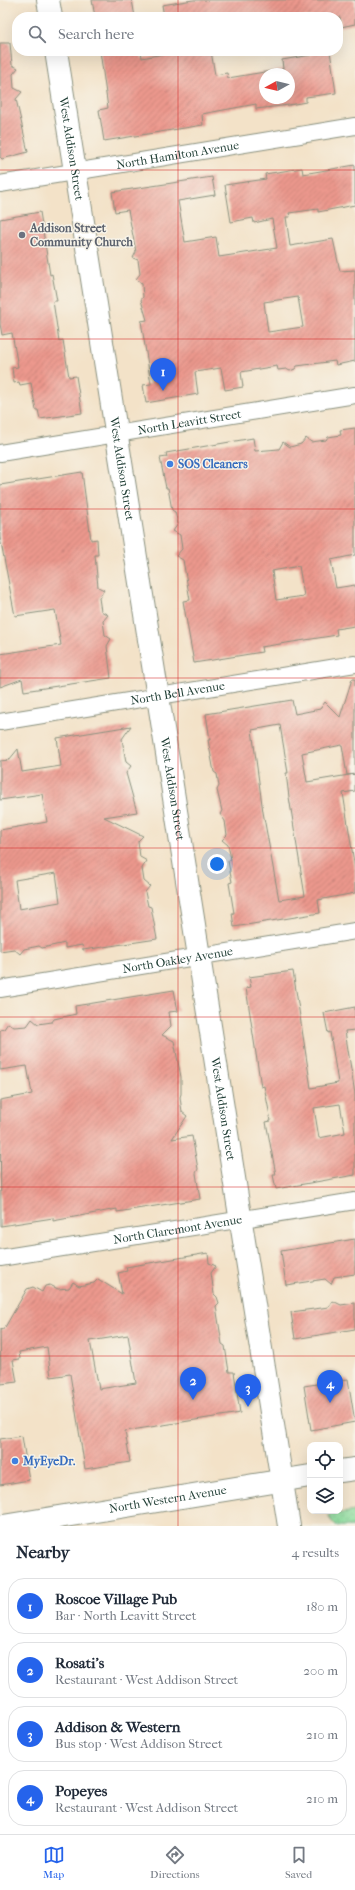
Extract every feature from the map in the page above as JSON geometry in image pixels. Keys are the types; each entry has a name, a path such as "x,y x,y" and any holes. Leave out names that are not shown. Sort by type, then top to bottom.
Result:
{"street":[{"path":"48,0 49,12"},
{"name":"West Addison Street","path":"57,56 289,1526"},
{"name":"North Hamilton Avenue","path":"0,184 355,126"},
{"name":"North Leavitt Street","path":"0,453 355,395"},
{"name":"North Bell Avenue","path":"0,722 355,664"},
{"name":"North Oakley Avenue","path":"0,989 355,931"},
{"name":"North Claremont Avenue","path":"0,1258 355,1201"},
{"path":"343,1470 355,1468"},
{"name":"North Western Avenue","path":"3,1526 307,1476"}],"green space":[{"path":"355,1511 355,1526 336,1526 329,1518 329,1515"}],"building":[{"path":"92,0 132,0 134,12 94,12"},
{"path":"193,0 355,0 355,24 343,27 343,12 163,12 162,5"},
{"path":"0,43 10,43 12,65 18,68 13,74 14,88 22,92 16,99 28,152 2,159 0,157"},
{"path":"101,56 142,56 142,58 153,56 212,56 215,75 227,73 228,78 259,73 259,104 295,104 256,109 256,104 202,114 203,125 104,141 99,110 108,108"},
{"path":"305,56 331,56 336,93 306,97 306,102 295,104 295,68 283,68 282,60"},
{"path":"355,165 355,205 318,212 318,209 289,213 290,217 286,217 290,246 333,239 340,271 355,270 355,361 336,365 335,361 297,366 295,369 290,371 286,369 278,370 277,366 241,372 243,387 225,390 221,368 195,372 198,394 146,403 143,385 151,384 141,321 147,320 141,300 143,297 142,284 136,279 140,274 138,260 133,258 136,252 128,210 115,212 112,192 212,177 215,195 178,201 185,242 216,237 219,257 277,248 272,219 254,223 253,218 231,222 225,185 266,179 265,174 302,168 303,174","holes":["298,297 303,327 268,332 264,302"]},
{"path":"40,212 50,275 52,274 57,301 53,301 59,341 63,340 69,377 76,376 82,413 40,419 38,410 36,410 31,383 20,385 19,382 14,383 12,368 18,367 12,333 2,335 0,324 0,219"},
{"path":"355,428 355,555 331,560 336,588 355,585 355,626 336,629 337,635 261,647 262,652 194,663 183,601 190,600 183,560 176,556 182,549 180,535 173,531 178,524 175,512 172,510 168,488 166,488 160,458 167,457 166,453 253,438 255,451 279,449 283,442 290,447 301,444 306,438 311,442 326,440 328,437 341,435 340,430","holes":["299,566 304,596 276,600 272,571"]},
{"path":"82,472 91,540 97,539 98,555 95,555 98,587 104,590 99,598 101,611 108,615 103,621 105,635 111,639 107,646 111,678 24,691 22,679 0,687 0,654 61,645 55,610 15,616 0,537 0,485"},
{"path":"352,679 355,679 355,774 355,791 343,793 355,869 355,893 318,900 320,913 234,927 232,913 234,913 229,883 232,882 228,861 231,859 228,845 222,840 227,835 225,821 220,814 222,811 217,790 219,786 217,774 214,772 208,740 210,740 206,714 292,700 295,714 320,709 325,702 340,717","holes":["280,725 288,773 286,773 289,797 305,896 279,900 263,812 252,730","342,745 347,775 355,774 307,782 302,753"]},
{"path":"131,726 122,739 126,762 131,766 126,773 137,812 104,817 143,836 138,841 140,857 147,861 142,868 144,881 150,886 145,892 148,906 151,907 157,939 83,950 82,945 65,948 65,943 42,948 39,946 24,949 20,954 14,949 0,951 0,830 47,822 42,794 0,800 0,761 9,760 18,749 22,772 61,766 57,738","holes":["56,873 60,902 19,909 15,880"]},
{"path":"293,971 311,1088 338,1083 330,1032 328,1033 324,1013 355,1007 355,1030 345,1031 355,1094 355,1175 276,1189 273,1175 276,1175 266,1122 271,1121 264,1086 261,1087 246,988 251,987 249,977","holes":["340,1104 345,1133 319,1138 314,1108"]},
{"path":"174,990 178,1011 169,1012 171,1026 162,1035 174,1041 181,1077 180,1097 182,1112 187,1116 172,1139 192,1136 198,1169 196,1173 200,1199 117,1212 117,1209 53,1221 53,1218 1,1226 0,1100 32,1094 27,1066 0,1070 0,1030 4,1029 8,1023 14,1027 27,1026 32,1019 38,1024 52,1022 54,1019 76,1014 75,1006"},
{"path":"355,1239 355,1274 334,1277 331,1284 325,1279 286,1285 281,1251"},
{"path":"208,1253 209,1263 216,1266 211,1273 214,1294 219,1303 216,1306 222,1344 225,1346 229,1372 234,1372 240,1413 125,1431 130,1462 85,1469 70,1374 51,1377 47,1347 19,1352 20,1359 13,1360 17,1382 1,1384 0,1330 4,1329 27,1289 33,1287 42,1292 45,1286 50,1285 58,1289 69,1288 73,1282 79,1286 94,1283 98,1279 122,1294 118,1273 127,1271 126,1267","holes":["128,1335 136,1383 99,1389 90,1341"]},
{"path":"333,1301 341,1305 355,1303 355,1329 295,1339 291,1312 329,1307"},
{"path":"348,1379 355,1422 311,1430 304,1386"},
{"path":"22,1436 29,1480 0,1485 0,1439"}],"place":[{"name":"Addison Street Community Church","path":"22,235"},
{"name":"Roscoe Village Pub","path":"163,391"},
{"name":"SOS Cleaners","path":"170,464"},
{"name":"Rosati's","path":"193,1400"},
{"name":"Popeyes","path":"330,1403"},
{"name":"Addison & Western","path":"248,1407"},
{"name":"MyEyeDr.","path":"15,1461"}]}
